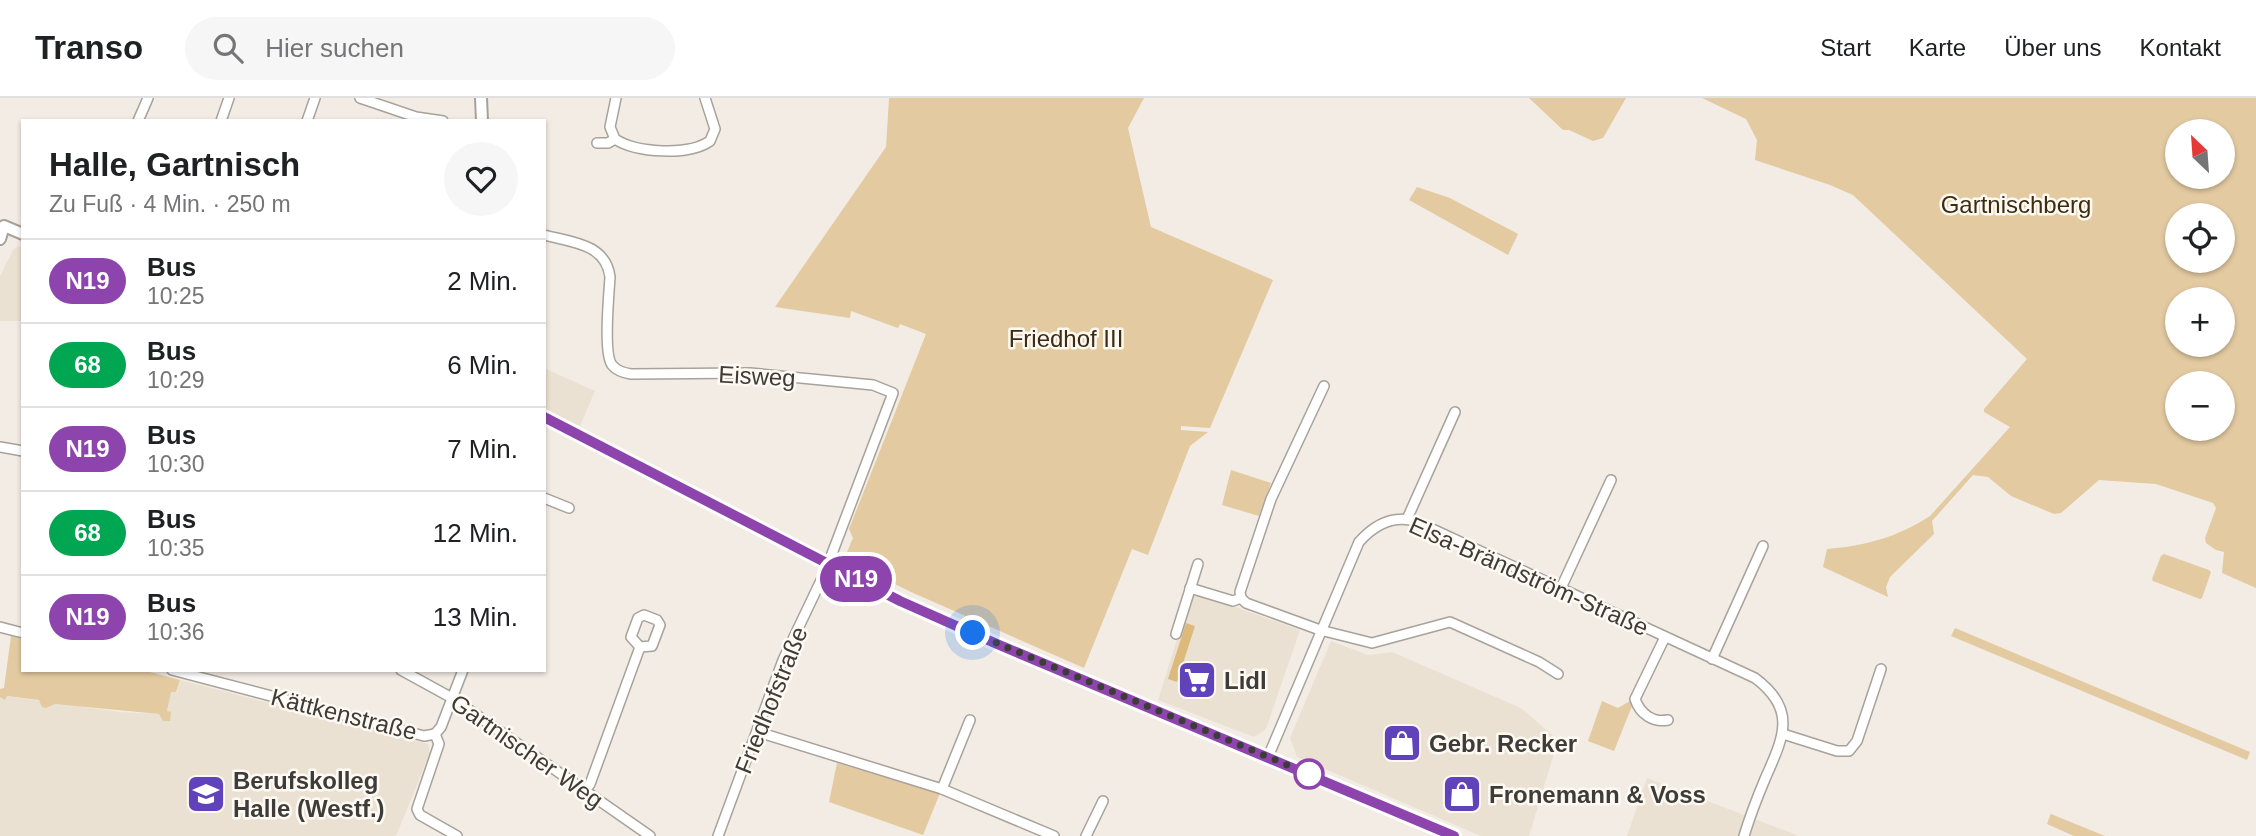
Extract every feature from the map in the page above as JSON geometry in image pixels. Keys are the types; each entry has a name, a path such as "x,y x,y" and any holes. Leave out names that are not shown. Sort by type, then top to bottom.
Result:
{"street":[{"path":"139,119 148,98"},
{"path":"222,119 229,98"},
{"path":"308,119 315,98"},
{"path":"360,98 395,116 430,119"},
{"path":"481,98 482,119"},
{"path":"617,98 610,127 615,139 626,144 661,150 684,149 710,141 715,129 705,98"},
{"path":"597,142 608,143 615,139"},
{"path":"0,239 4,226 21,233"},
{"name":"Eisweg","path":"546,236 594,250 609,265 607,351 611,364 620,371 631,374 750,373 873,385 894,393 828,565"},
{"path":"1324,386 1270,499 1240,592 1241,598 1246,603 1320,630 1372,643 1450,622 1539,662 1558,674"},
{"path":"1406,519 1455,412"},
{"path":"546,418 900,601 1454,836"},
{"path":"0,447 21,451"},
{"path":"1561,588 1611,480"},
{"path":"546,499 569,508"},
{"name":"Elsa-Brändström-Straße","path":"1268,757 1359,542 1376,526 1406,519 1755,678 1774,696 1780,708 1783,734"},
{"path":"1712,659 1763,546"},
{"path":"1176,634 1198,564"},
{"name":"Friedhofstraße","path":"718,836 783,660 828,565"},
{"path":"1190,588 1233,601 1241,598"},
{"path":"0,627 21,632"},
{"path":"1665,638 1635,699 1644,714 1661,721 1668,720"},
{"path":"585,790 590,784 640,647"},
{"path":"1744,836 1783,734 1837,751 1849,751 1857,741 1881,669"},
{"name":"Kättkenstraße","path":"180,672 424,736 435,734"},
{"name":"Gartnischer Weg","path":"405,672 452,698 650,836"},
{"path":"457,836 419,815 417,804 439,744 435,734 442,727 462,672"},
{"path":"942,789 970,720"},
{"path":"758,732 942,789 1054,836"},
{"path":"1086,836 1103,801"}],"shaded area":[{"path":"21,247 21,321 0,321 0,276 13,250"},
{"path":"546,369 595,391 580,426 546,409"},
{"path":"1198,594 1300,630 1266,729 1254,737 1158,700 1190,598"},
{"path":"1186,623 1195,626 1177,682 1168,679"},
{"path":"1331,641 1368,655 1392,652 1521,708 1558,740 1529,836 1481,836 1297,757 1290,738"},
{"name":"Berufskolleg Halle (Westf.)","path":"180,680 428,744 430,753 396,836 0,836 0,697 120,712 160,714 167,711 171,691 177,692"},
{"path":"1647,778 1799,836 1627,836"}],"green space":[{"name":"Friedhof III","path":"889,98 1144,98 1128,128 1151,227 1273,280 1210,428 1181,426 1181,430 1208,432 1190,446 1148,555 1132,549 1084,668 911,592 844,559 853,538 849,529 926,334 900,324 898,328 851,311 850,318 775,307 886,147"},
{"path":"1529,98 1626,98 1603,138 1593,141 1563,130"},
{"name":"Gartnischberg","path":"1702,98 2256,98 2256,588 2222,573 2224,552 2206,543 2205,538 2216,508 2213,503 2156,484 2099,480 2061,513 2054,514 2011,496 1988,477 1973,475 1932,521 1934,534 1890,577 1886,587 1888,597 1823,567 1827,549 1855,546 1881,539 1906,530 1930,516 2010,427 1984,412 1984,409 2027,359 1853,195 1755,160 1757,140 1746,119"},
{"path":"1417,187 1450,198 1518,234 1508,255 1409,200"},
{"path":"1231,470 1271,483 1259,516 1222,505"},
{"path":"2164,554 2211,572 2202,598 2153,581"},
{"path":"1955,628 2250,752 2247,760 1951,636"},
{"path":"11,636 21,638 21,672 150,672 180,680 176,692 171,692 167,711 171,712 170,721 163,721 159,714 55,704 46,708 42,707 39,700 7,696 5,700 0,697 0,689 4,688"},
{"path":"1602,701 1618,708 1630,701 1632,706 1614,751 1588,741"},
{"path":"837,763 940,793 923,835 829,802"},
{"path":"2051,813 2105,836 2074,836 2047,824"}],"bus line":[{"name":"N19","path":"546,418 900,601 1454,836"}],"place":[{"name":"Lidl","path":"1197,680"},
{"name":"Gebr. Recker","path":"1402,743"},
{"name":"Berufskolleg Halle (Westf.)","path":"206,794"},
{"name":"Fronemann & Voss","path":"1462,794"}],"route":[{"path":"973,633 1309,774"}]}
